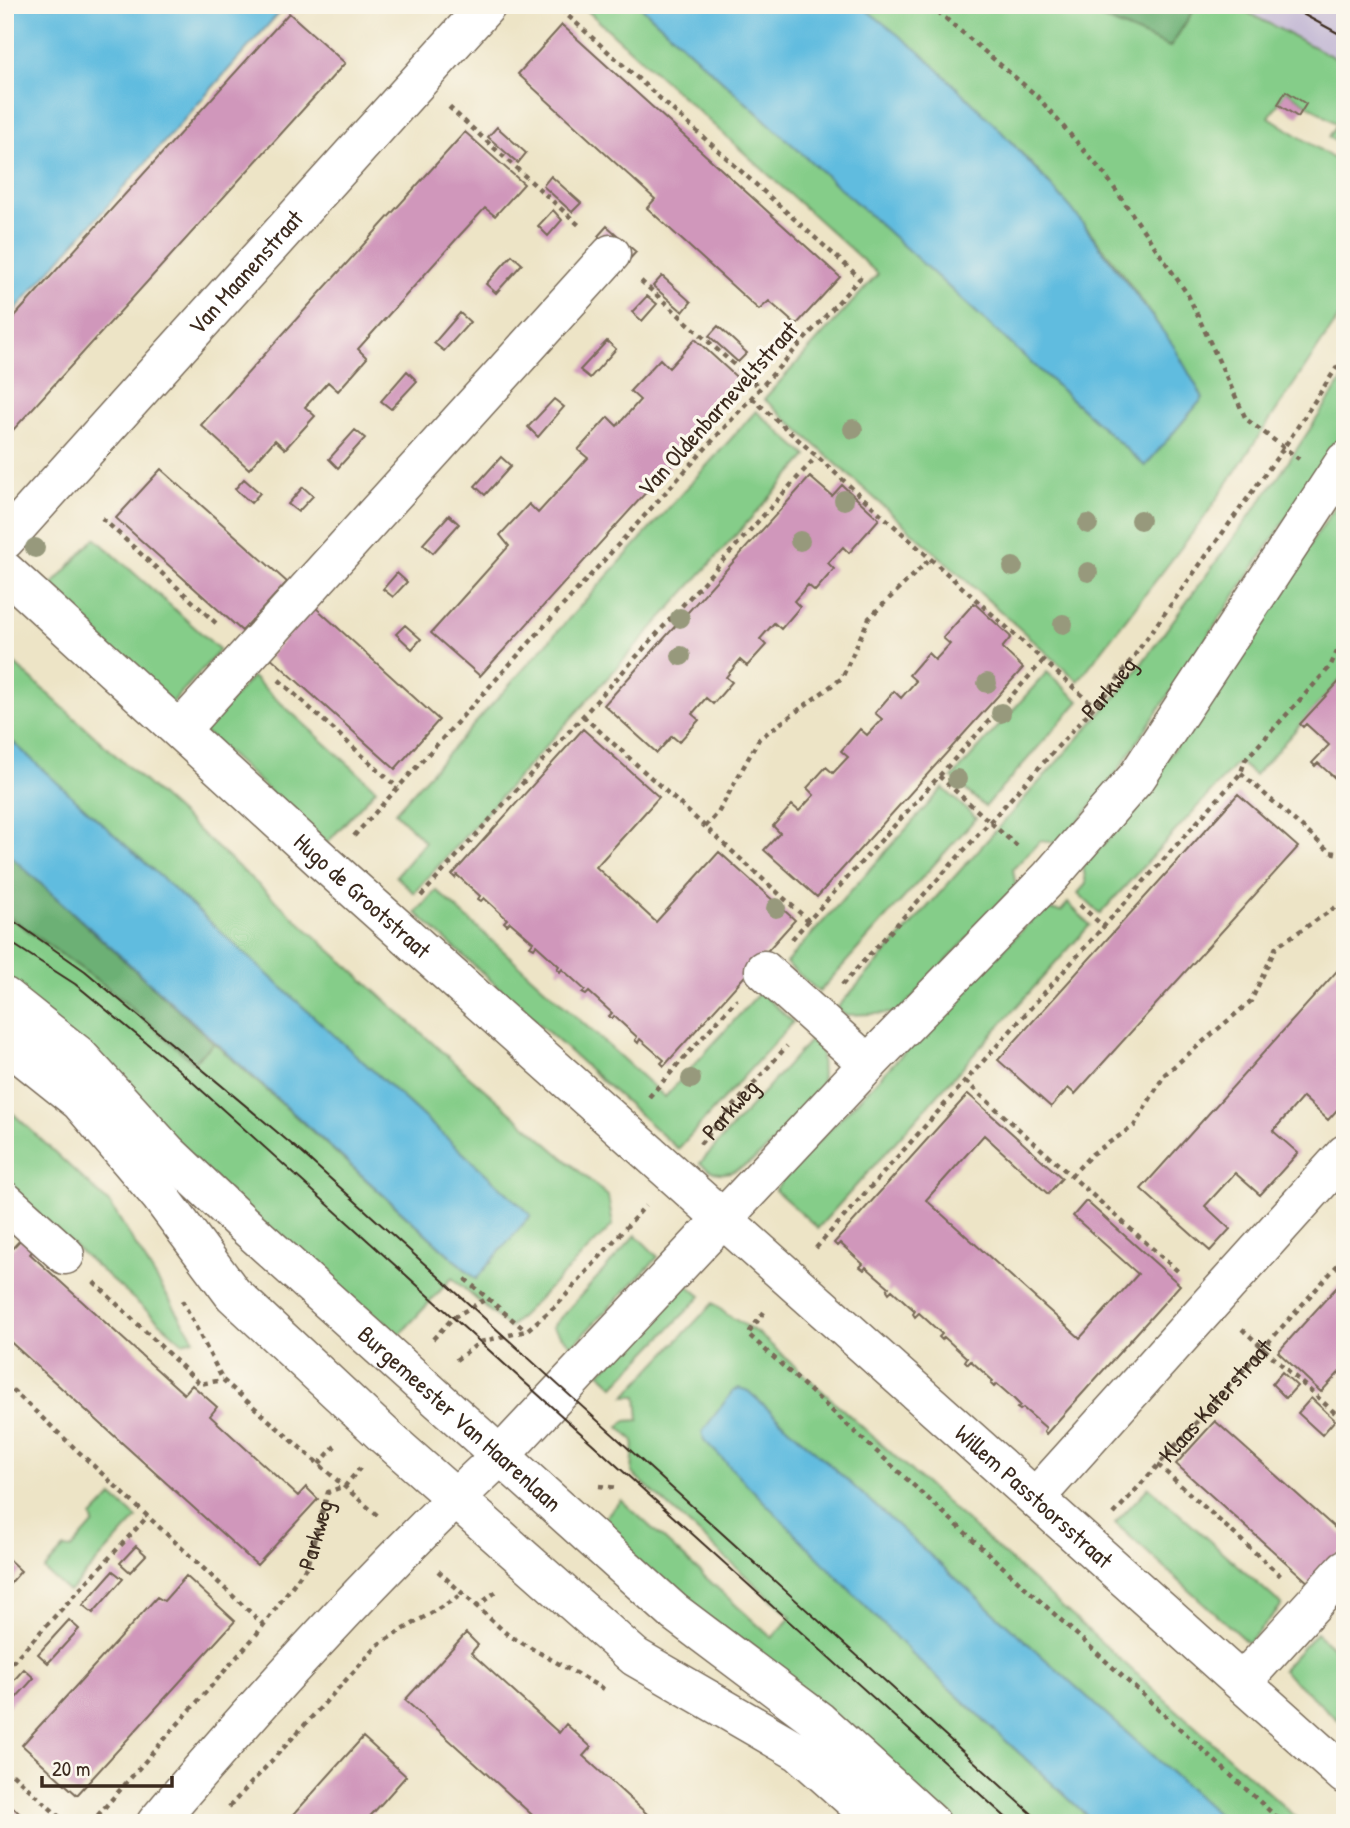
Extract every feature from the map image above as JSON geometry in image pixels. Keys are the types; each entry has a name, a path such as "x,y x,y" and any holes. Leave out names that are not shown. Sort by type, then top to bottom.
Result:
{"street":[{"name":"Van Maanenstraat","path":"5,540 487,5"},
{"path":"180,730 611,254"},
{"path":"156,1823 255,1707 455,1498 500,1456 868,1064 1051,877 1137,777 1338,471"},
{"name":"Hugo de Grootstraat","path":"5,571 327,865 724,1217"},
{"path":"764,970 868,1064"},
{"name":"Burgemeester Van Haarenlaan","path":"5,997 78,1055 168,1153 426,1390 674,1612 818,1721 932,1823"},
{"path":"5,1042 80,1102 160,1196 233,1294 386,1437 635,1657 799,1752 879,1823"},
{"path":"1036,1497 1345,1154"},
{"path":"5,1200 65,1255"},
{"name":"Willem Passtoorsstraat","path":"724,1217 1345,1775"},
{"path":"1242,1682 1345,1569"}],"path":[{"name":"Van Oldenbarneveltstraat","path":"327,865 860,278 556,5"},
{"path":"930,5 1037,96 1106,176 1188,295 1246,419 1283,449 1338,471"},
{"name":"Parkweg","path":"426,1390 480,1342 526,1331 558,1304 814,1015 1094,706 1283,449 1345,355"},
{"path":"749,378 760,388"},
{"path":"752,398 1094,706"},
{"path":"395,926 816,457"},
{"path":"705,827 718,813 759,739 842,678 869,618 930,559"},
{"path":"1283,1823 748,1334 791,1277 1241,773 1245,760 1330,667 1345,634"},
{"path":"621,1128 1043,661"},
{"path":"583,716 809,920"},
{"path":"1241,773 1329,852 1345,855"},
{"path":"1070,1176 1092,1154 1134,1126 1165,1074 1251,1001 1276,947 1345,901"},
{"path":"965,1081 1345,1422"},
{"path":"65,1255 200,1384 223,1380"},
{"name":"Klaas Katerstraat","path":"1087,1543 1345,1257"},
{"path":"466,1279 526,1331"},
{"path":"5,1383 264,1625"},
{"name":"Parkweg","path":"91,1823 264,1625 307,1566 328,1492 345,1486 386,1437"},
{"path":"1157,1465 1313,1604"},
{"path":"5,1670 148,1516"},
{"path":"223,1813 379,1644 463,1594"},
{"path":"5,1767 66,1823"}],"shaded area":[{"path":"1233,5 1345,5 1345,63"}],"green space":[{"path":"581,5 639,5 1145,466 1203,398 1169,342 1133,288 1051,185 959,90 860,5 1071,5 1170,47 1197,5 1233,5 1345,63 1345,148 1329,137 1337,124 1287,91 1269,117 1345,166 1345,308 1204,518 1078,681 764,399 878,274"},
{"path":"1071,5 1197,5 1170,47"},
{"path":"1345,376 1345,431 1103,793 1059,843 1040,841 1013,869 1016,887 898,1013 845,1015 837,1008 1125,686 1279,476"},
{"path":"756,411 807,456 414,893 396,876 425,842 395,812"},
{"path":"1345,492 1345,675 1255,775 1238,762 1100,914 1078,893 1086,884 1083,866 1120,826 1147,789"},
{"path":"95,538 220,650 171,704 46,592"},
{"path":"5,655 470,1077 608,1196 613,1225 509,1328 452,1278 392,1343 5,985 5,914 107,987 193,1062 214,1043 476,1279 531,1215 5,735"},
{"path":"1047,672 1079,701 985,807 952,778"},
{"path":"252,677 376,789 327,843 203,731"},
{"path":"943,788 976,818 819,992 786,963"},
{"path":"5,851 214,1043 193,1062 107,987 5,914"},
{"path":"436,890 665,1097 760,992 793,1022 678,1149 416,913"},
{"path":"1068,903 1090,925 818,1228 775,1190 784,1177 1042,909 1061,911"},
{"path":"812,1038 821,1047 822,1088 758,1157 728,1173 708,1170 700,1163"},
{"path":"5,1106 110,1204 194,1339 182,1342 5,1185"},
{"path":"636,1235 658,1257 572,1346 552,1327"},
{"path":"686,1284 701,1296 614,1386 600,1373"},
{"path":"713,1303 758,1333 1302,1823 1227,1823 748,1391 910,1652 1095,1823 947,1823 596,1527 621,1500 772,1638 791,1617 632,1473 634,1441 619,1427 625,1421 639,1420 637,1396 625,1396"},
{"path":"1149,1487 1282,1605 1248,1643 1115,1523"},
{"path":"112,1496 137,1518 69,1592 44,1570 64,1548 71,1549 94,1523 92,1517"},
{"path":"1316,1633 1345,1659 1345,1726 1282,1670"}],"water":[{"path":"5,5 285,6 5,321"},
{"path":"639,5 860,5 920,52 998,128 1071,208 1173,345 1203,398 1145,466"},
{"path":"5,735 531,1215 476,1279 5,851"},
{"path":"739,1388 748,1391 1227,1823 1095,1823 910,1652 704,1440 702,1432 733,1391"}],"building":[{"path":"289,13 345,63 5,439 5,327"},
{"path":"562,25 840,277 796,325 769,301 759,310 647,208 655,199 518,74"},
{"path":"1286,91 1306,104 1298,117 1278,104"},
{"path":"497,127 526,153 518,163 488,137"},
{"path":"465,132 524,184 495,216 485,208 460,235 358,349 367,358 338,391 328,382 305,407 315,416 285,449 275,440 249,469 201,425"},
{"path":"551,176 581,203 572,212 543,186"},
{"path":"553,210 562,220 548,236 538,226"},
{"path":"607,226 636,252 627,262 598,236"},
{"path":"512,255 522,264 496,293 486,284"},
{"path":"662,276 691,302 683,312 653,286"},
{"path":"647,296 657,304 642,321 632,312"},
{"path":"460,313 470,322 444,351 434,343"},
{"path":"718,326 747,353 738,362 709,336"},
{"path":"695,339 744,384 480,676 431,633 509,546 500,535 529,504 538,513 588,458 578,450 608,417 617,426 640,400 630,391 660,359 669,368"},
{"path":"607,341 616,349 590,378 580,370"},
{"path":"407,371 417,381 391,409 381,401"},
{"path":"554,399 564,407 538,437 528,427"},
{"path":"355,430 365,438 338,468 329,459"},
{"path":"501,457 511,466 485,495 475,486"},
{"path":"161,469 287,582 242,631 116,518"},
{"path":"810,477 832,496 842,485 879,519 849,553 843,547 828,563 834,569 815,591 808,585 794,601 800,607 781,629 774,623 760,639 766,645 747,666 740,660 726,677 732,682 713,704 706,698 692,714 699,720 679,742 672,736 657,753 604,705"},
{"path":"244,479 260,493 251,503 235,489"},
{"path":"303,487 313,496 298,512 288,504"},
{"path":"449,515 459,524 433,553 423,544"},
{"path":"397,573 407,582 393,597 383,589"},
{"path":"974,603 1011,637 1002,648 1023,668 817,897 764,850 780,833 773,826 792,805 799,811 814,795 807,788 826,767 833,773 848,757 841,751 860,729 867,735 882,719 875,713 894,691 901,698 916,681 909,675 928,653 935,660 950,644 943,638"},
{"path":"314,606 439,720 395,769 269,656"},
{"path":"405,625 421,639 412,649 396,634"},
{"path":"1345,675 1345,787 1318,763 1315,766 1312,763 1329,745 1306,724 1303,727 1300,724"},
{"path":"583,729 659,797 596,867 656,922 719,852 795,920 664,1066 661,1063 664,1060 640,1039 638,1043 635,1040 637,1037 614,1016 612,1019 609,1016 612,1013 589,992 586,995 582,993 585,990 562,969 560,972 557,969 559,966 536,945 534,948 530,946 533,942 510,922 507,925 504,922 507,919 484,898 481,901 478,899 480,896 457,875 455,878 452,875"},
{"path":"1238,794 1298,847 1075,1094 1068,1088 1051,1107 998,1060"},
{"path":"1345,962 1345,1051 1341,1055 1345,1058 1345,1101 1328,1120 1303,1097 1273,1131 1298,1153 1260,1195 1235,1173 1205,1206 1230,1229 1210,1251 1141,1189"},
{"path":"968,1094 1062,1178 1048,1194 984,1135 926,1200 1080,1338 1138,1274 1073,1216 1086,1201 1180,1285 1046,1434 1046,1428 1023,1408 1017,1408 1020,1405 997,1384 994,1387 991,1384 993,1381 971,1361 968,1364 965,1361 967,1358 944,1337 942,1340 939,1337 942,1334 919,1313 915,1317 915,1311 892,1290 889,1293 889,1287 866,1267 864,1270 860,1267 863,1264 840,1243 837,1246 834,1243"},
{"path":"26,1234 38,1245 30,1254 152,1365 184,1394 192,1385 217,1407 210,1416 298,1496 306,1487 318,1499 257,1565 5,1337 5,1256"},
{"path":"1345,1278 1345,1366 1321,1392 1278,1352"},
{"path":"1282,1372 1297,1386 1286,1398 1272,1384"},
{"path":"1311,1398 1335,1420 1322,1435 1298,1413"},
{"path":"1215,1421 1345,1537 1345,1545 1310,1584 1176,1464"},
{"path":"136,1546 146,1555 130,1572 120,1563"},
{"path":"5,1556 21,1571 8,1586 5,1583"},
{"path":"113,1571 123,1579 93,1613 83,1605"},
{"path":"186,1576 235,1621 77,1795 22,1745 157,1597 164,1601"},
{"path":"1345,1595 1345,1616 1334,1606"},
{"path":"69,1620 79,1629 48,1663 38,1654"},
{"path":"466,1633 478,1645 471,1653 559,1733 566,1724 591,1747 583,1756 657,1823 541,1823 405,1700"},
{"path":"24,1669 34,1678 5,1710 5,1690"},
{"path":"363,1737 406,1776 383,1802 364,1823 286,1823"},
{"path":"5,1800 30,1823 5,1823"}],"tram line":[{"path":"1286,5 1345,37"},
{"path":"5,915 85,971 302,1153 1042,1823"},
{"path":"5,939 75,984 178,1069 1012,1823"}]}
